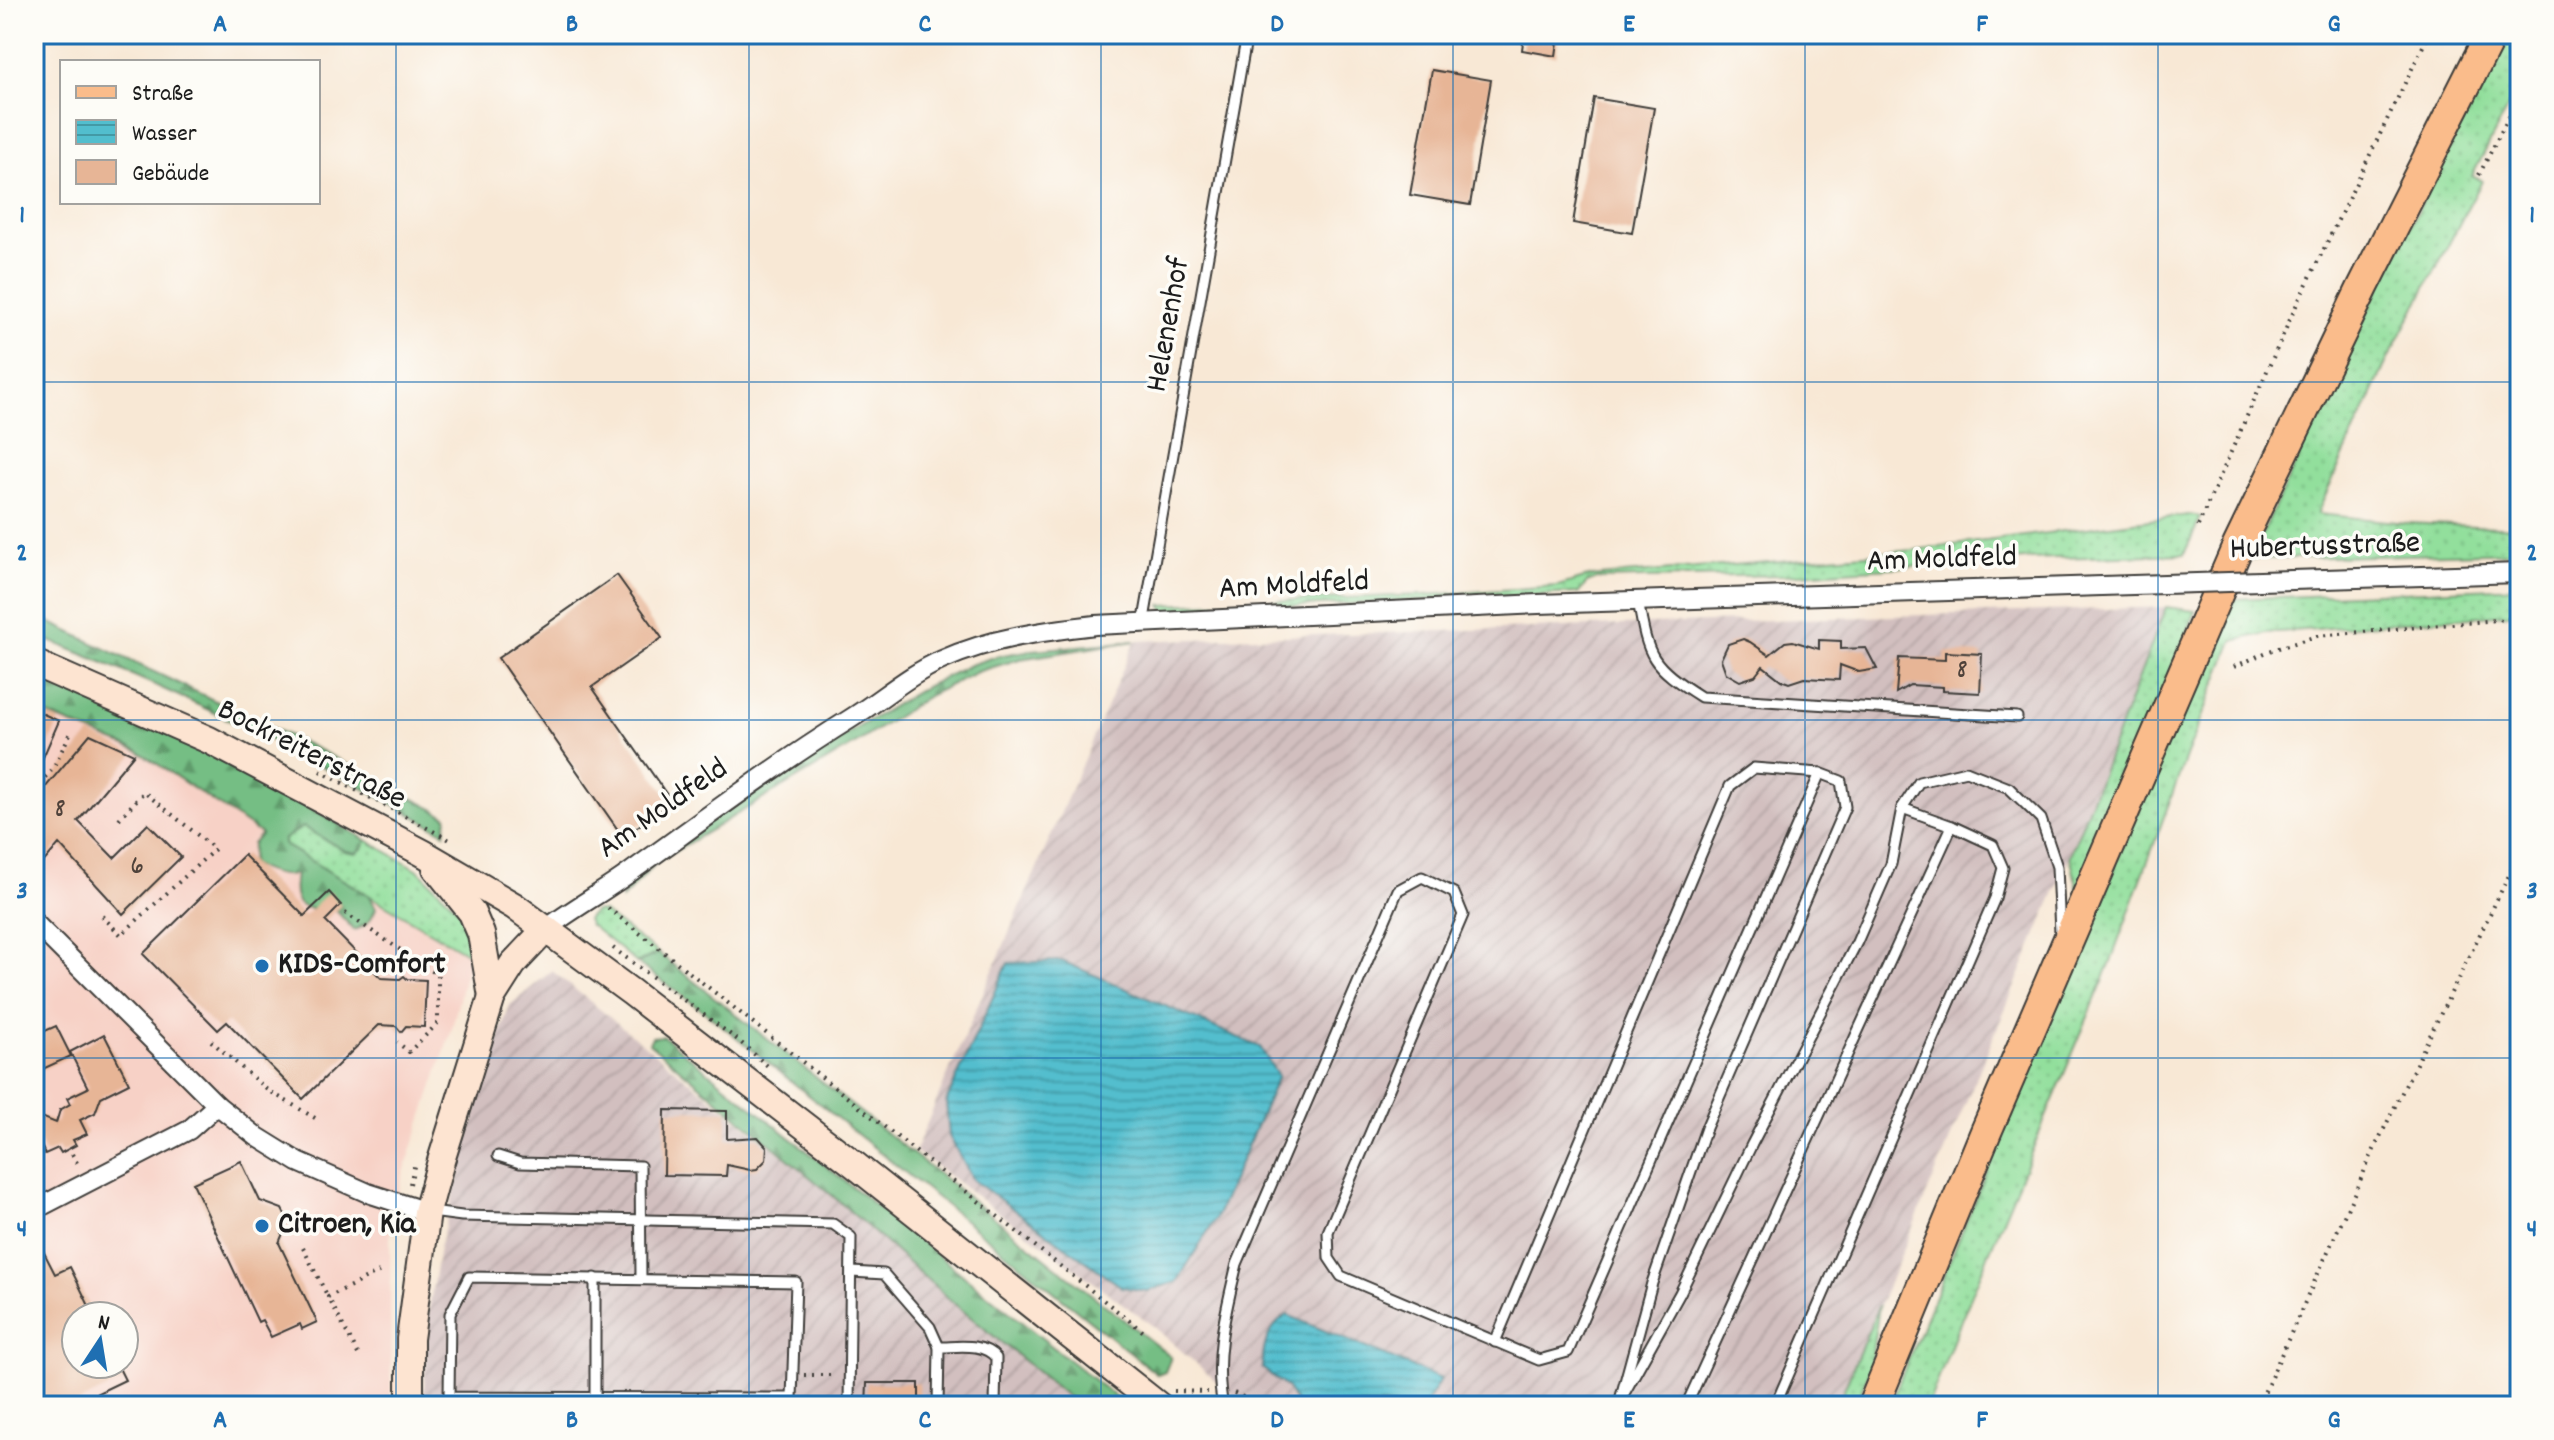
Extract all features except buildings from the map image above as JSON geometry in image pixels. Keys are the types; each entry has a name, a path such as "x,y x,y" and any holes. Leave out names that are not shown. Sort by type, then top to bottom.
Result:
{"main road":[{"path":"1873,1406 1979,1148 2238,546 2363,287 2491,34"},
{"name":"Bockreiterstraße","path":"34,663 209,740 423,853 514,906 855,1165 1159,1406"},
{"path":"423,853 472,913 481,934 492,997"},
{"path":"410,1406 410,1339 427,1212 492,997 513,964 546,929"}],"street":[{"name":"Hubertusstraße","path":"2133,585 2520,573"},
{"name":"Am Moldfeld","path":"546,929 792,755 857,715 905,680 975,648 1029,633 1095,625 1638,600 2133,585"},
{"path":"34,922 217,1105 256,1136 298,1162 368,1193 427,1212"},
{"path":"34,1210 189,1130 217,1105"}],"lane":[{"name":"Helenenhof","path":"1143,625 1247,34"},
{"path":"1638,600 1651,653 1665,674 1701,697 2017,717"},
{"path":"1495,1342 1730,786 1754,768 1820,773 1841,781 1845,807 1706,1128 1652,1283 1619,1403"},
{"path":"1619,1403 1680,1293 1752,1144 1857,942 1891,864 1902,808 1919,782 1966,771 2009,788 2041,819 2057,867 2060,927 2055,972"},
{"path":"1223,1406 1220,1361 1223,1321 1237,1264 1398,890 1422,877 1454,893 1463,915 1328,1232 1329,1258 1341,1276 1539,1360 1568,1352 1820,773"},
{"path":"1775,1406 1995,898 2003,868 1993,845 1902,808"},
{"path":"1686,1406 1952,826"},
{"path":"498,1156 520,1163 640,1166 641,1278"},
{"path":"427,1212 462,1216 833,1224 851,1237 849,1406"},
{"path":"852,1272 884,1274 930,1327 939,1347 938,1406"},
{"path":"469,1277 595,1278 796,1282 792,1398 449,1397 450,1314 469,1277"},
{"path":"595,1278 595,1398"},
{"path":"939,1347 990,1350 996,1358 995,1406"}],"path":[{"path":"2198,526 2296,306 2429,34"},
{"path":"2479,175 2520,95"},
{"path":"2234,667 2269,651 2317,636 2520,618"},
{"path":"34,789 52,770 72,730"},
{"path":"102,916 121,935 215,849 144,792 117,821"},
{"path":"2258,1406 2378,1141 2520,853"},
{"path":"592,896 1145,1333"},
{"path":"345,913 438,975 438,1023 409,1052 397,1042"},
{"path":"211,1041 266,1089 320,1121"},
{"path":"303,1248 358,1354"},
{"path":"328,1297 379,1272"}],"shaded area":[{"path":"2166,607 2070,856 1837,1406 1245,1406 1153,1326 915,1151 1135,641"},
{"path":"34,708 138,751 262,834 470,954 451,1032 390,1223 391,1406 34,1406"},
{"path":"552,971 834,1197 957,1306 1079,1406 423,1406 428,1316 439,1248 489,1063 510,1005"}],"green space":[{"path":"2506,34 2520,34 2520,85 2472,176 2482,181 2386,363 2317,514 2406,523 2520,528 2520,552 2250,559 2377,292"},
{"path":"2189,515 2201,517 2184,554 2026,559 1783,575 1597,579 1587,583 1579,593 1166,612 1161,605 1425,595 1558,586 1588,577 1914,550"},
{"path":"2520,587 2520,613 2266,633 2233,641 2187,754 2110,964 1928,1406 1889,1406 2165,745 2232,599"},
{"path":"2166,607 2196,611 2078,890 2070,856"},
{"path":"34,615 323,752 447,816 445,833 243,726 139,678 34,635"},
{"path":"1135,641 1020,659 977,672 930,695 855,744 657,862 621,900 625,887 706,819 925,687 970,665 997,656"},
{"path":"34,676 144,721 263,780 366,840 363,848 356,853 345,851 303,827 284,839 284,845 370,896 376,908 370,919 354,930 332,906 313,909 300,905 295,894 296,874 273,873 251,863 252,844 261,834 138,751 48,715 34,725"},
{"path":"303,827 345,851 363,848 366,840 417,869 461,912 474,932 468,954 284,845 284,839"},
{"path":"595,911 603,912 658,953 637,963 589,924 587,919"},
{"path":"658,953 1171,1357 1165,1372 1158,1375 706,1013 637,963"},
{"path":"663,1036 1127,1406 1079,1406 649,1043 652,1037"},
{"path":"1879,1305 1870,1369 1855,1406 1837,1406"}],"water":[{"path":"1062,961 1260,1047 1278,1076 1216,1218 1177,1282 1147,1291 1122,1287 973,1180 949,1136 946,1102 1008,963"},
{"path":"1287,1315 1441,1379 1424,1406 1298,1406 1286,1387 1262,1368 1268,1337 1275,1325"}],"place":[{"name":"KIDS-Comfort","path":"262,966"},
{"name":"Citroen, Kia","path":"262,1226"}]}
